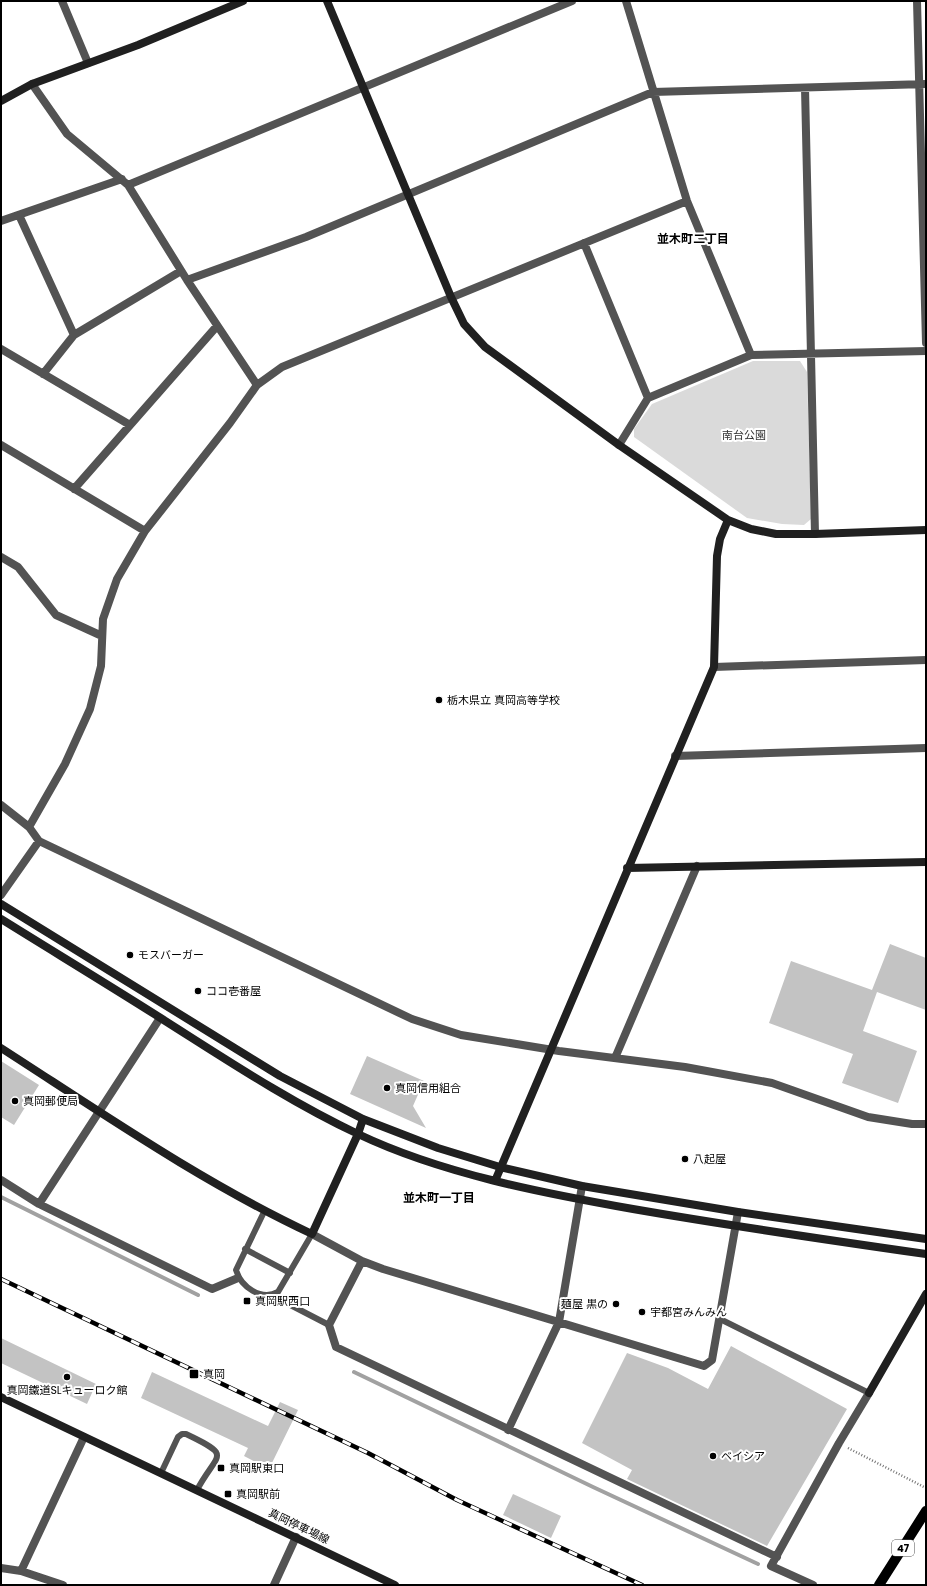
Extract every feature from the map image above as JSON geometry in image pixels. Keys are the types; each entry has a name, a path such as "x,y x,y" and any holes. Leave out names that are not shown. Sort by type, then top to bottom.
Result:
{"main road":[{"name":"47","path":"879,1585 926,1510"}],"street":[{"path":"62,1 88,63"},
{"path":"1,101 32,84 138,45 243,1"},
{"path":"327,1 451,297 464,324 485,347 618,445 728,520 751,529 776,534 926,530"},
{"path":"1,221 125,182 572,1"},
{"path":"626,1 686,200 752,355"},
{"path":"917,1 923,84 926,343"},
{"path":"32,84 67,134 125,182 181,271 257,385"},
{"path":"187,280 306,238 653,92 923,84"},
{"path":"805,88 815,534"},
{"path":"29,827 65,764 90,709 101,666 102,619 117,579 145,531 230,423 257,385 282,367 686,200"},
{"path":"19,215 74,335"},
{"path":"584,243 648,398"},
{"path":"44,374 74,335 181,271"},
{"path":"74,489 217,326"},
{"path":"1,349 130,425"},
{"path":"618,445 648,398 752,355 926,351"},
{"path":"1,445 145,531"},
{"path":"495,1180 714,667 717,556 720,539 728,520"},
{"path":"1,557 18,567 56,615 102,636"},
{"path":"714,667 926,660"},
{"path":"675,756 926,748"},
{"path":"1,805 29,827 40,840 412,1019 461,1035 538,1048 685,1067 772,1083 868,1118 912,1124 926,1124"},
{"path":"1,895 40,840"},
{"path":"627,868 926,862"},
{"path":"615,1058 697,866"},
{"path":"1,904 280,1076 362,1119 438,1148 500,1167 582,1186 738,1212 926,1239"},
{"path":"1,919 271,1087 358,1134 440,1165 495,1180 580,1199 736,1227 926,1254"},
{"path":"39,1204 160,1018"},
{"path":"1,1048 99,1111 264,1212 312,1234 362,1262 704,1366 712,1360 738,1212"},
{"path":"312,1234 358,1134 362,1119"},
{"path":"1,1180 39,1204 212,1289 238,1278"},
{"path":"508,1430 559,1322 582,1186"},
{"path":"362,1262 329,1325 336,1347 777,1557"},
{"path":"813,1585 771,1566 839,1443 926,1294"},
{"name":"真岡停車場線","path":"1,1397 395,1585"},
{"path":"21,1571 84,1437"},
{"path":"274,1585 296,1537"},
{"path":"1,1568 21,1571 63,1585"}],"lane":[{"path":"264,1212 236,1270 238,1278 243,1285 250,1290 264,1295 271,1295 278,1292 312,1234"},
{"path":"245,1249 290,1273"},
{"path":"271,1295 329,1325"},
{"path":"720,1319 869,1393"},
{"path":"161,1473 178,1437 186,1434 214,1447 218,1457 213,1466 205,1474 197,1490"}],"path":[{"path":"839,1443 926,1488"}],"green space":[{"name":"南台公園","path":"753,361 800,361 807,372 811,519 804,525 782,524 747,518 634,437 634,429 652,404"}],"building":[{"path":"890,944 926,958 926,1010 877,992 863,1031 917,1051 898,1103 842,1083 853,1054 769,1023 791,961 872,990"},
{"name":"真岡信用組合","path":"367,1056 424,1081 413,1106 426,1128 350,1094"},
{"name":"真岡郵便局","path":"1,1061 39,1085 14,1125 1,1117"},
{"path":"1,1338 96,1384 87,1404 1,1363"},
{"name":"ベイシア","path":"731,1346 847,1409 767,1546 627,1479 632,1470 582,1443 627,1353 668,1368 708,1389"},
{"path":"152,1372 268,1426 280,1402 298,1410 269,1469 244,1456 248,1448 141,1398"},
{"path":"513,1494 561,1516 551,1538 503,1515"}],"waterway":[{"path":"1,1197 198,1295"},
{"path":"354,1372 593,1487 758,1564"}],"railway":[{"path":"1,1279 368,1453 457,1500 642,1585"}],"place":[{"name":"栃木県立 真岡高等学校","path":"439,700"},
{"name":"モスバーガー","path":"130,955"},
{"name":"ココ壱番屋","path":"198,991"},
{"name":"真岡信用組合","path":"387,1088"},
{"name":"真岡郵便局","path":"15,1101"},
{"name":"八起屋","path":"685,1159"},
{"name":"真岡駅西口","path":"247,1301"},
{"name":"麺屋 黒の","path":"616,1304"},
{"name":"宇都宮みんみん","path":"642,1312"},
{"name":"真岡","path":"194,1374"},
{"name":"真岡鐵道SLキューロク館","path":"67,1377"},
{"name":"ベイシア","path":"713,1456"},
{"name":"真岡駅東口","path":"221,1468"},
{"name":"真岡駅前","path":"228,1494"}],"district":[{"name":"並木町二丁目","path":"693,238"},
{"name":"並木町一丁目","path":"439,1197"}]}
